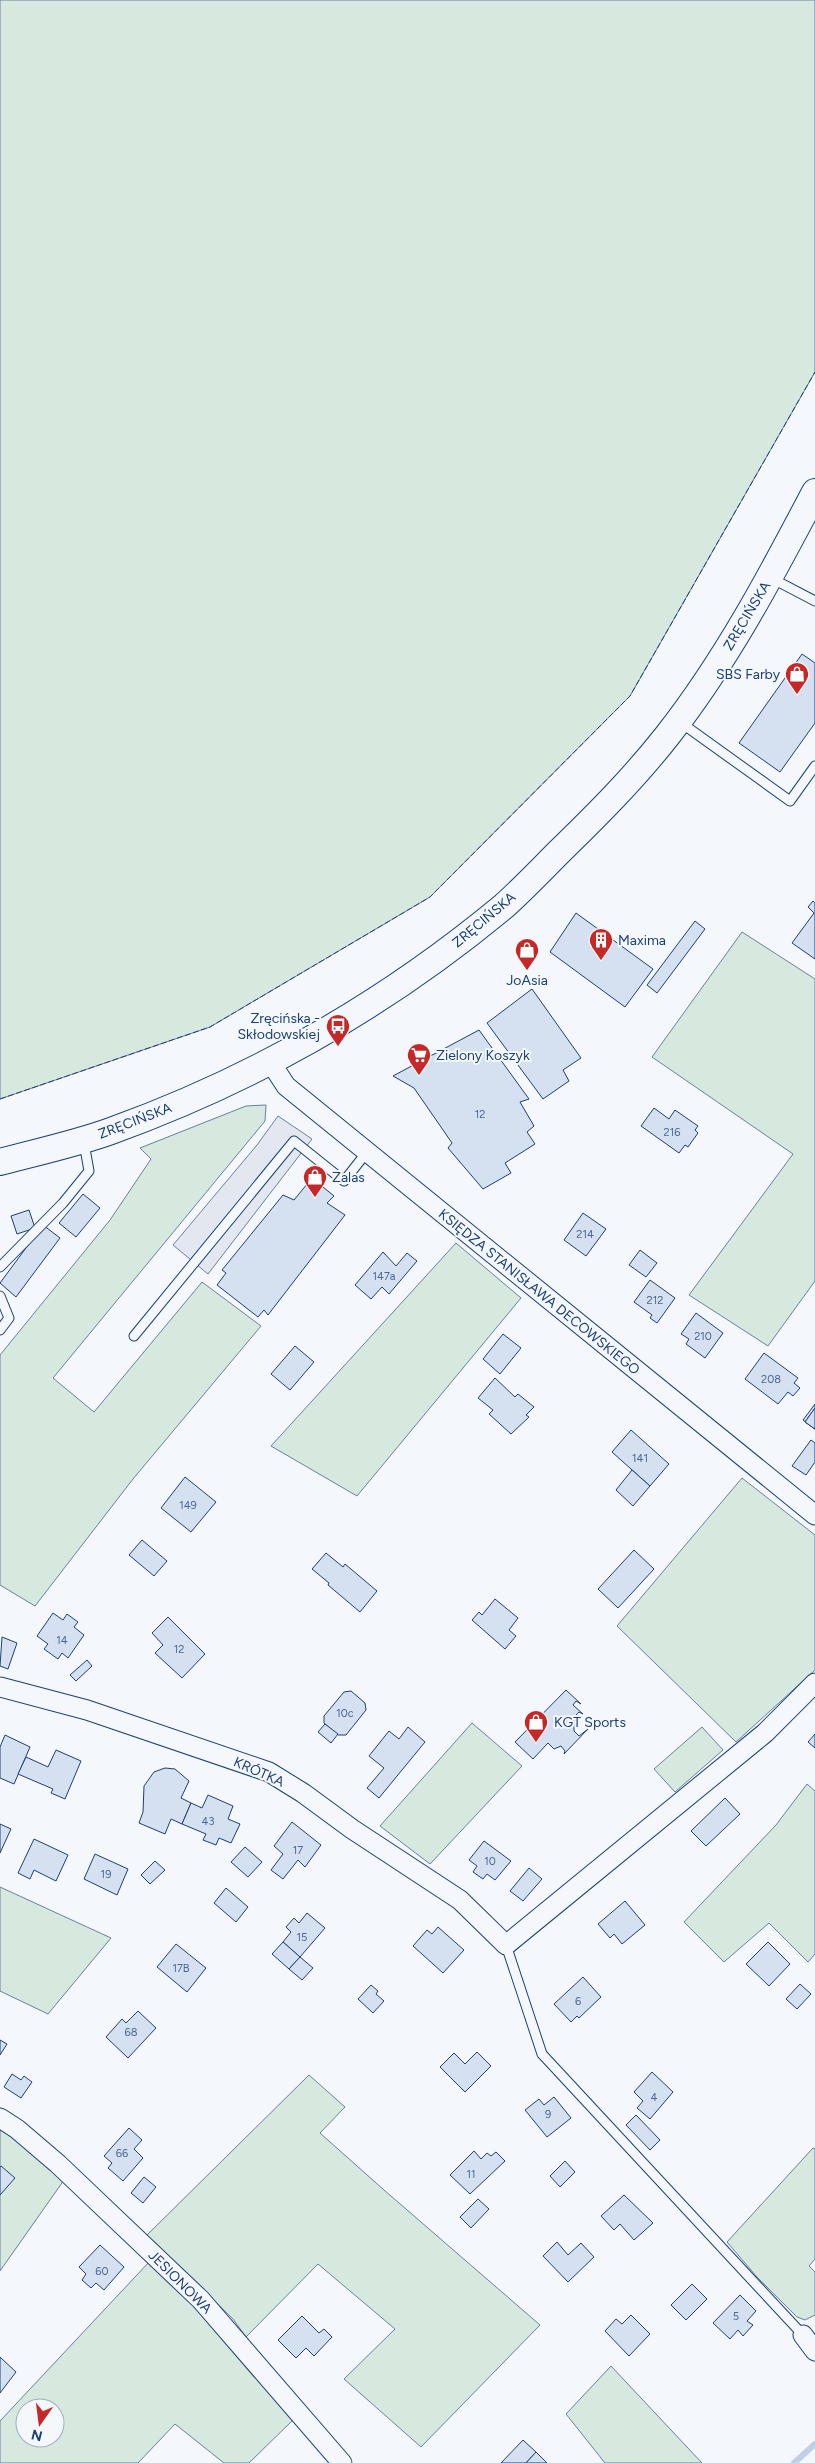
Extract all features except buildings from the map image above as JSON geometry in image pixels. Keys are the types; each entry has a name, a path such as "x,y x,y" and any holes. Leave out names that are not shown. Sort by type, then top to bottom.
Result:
{"street":[{"name":"ZRĘCIŃSKA","path":"0,1162 84,1140 174,1107 271,1062 380,999 439,957 506,904 612,800 678,720 724,655 770,577 815,492"},
{"name":"KSIĘDZA STANISŁAWA DECOWSKIEGO","path":"271,1062 286,1086 815,1515"},
{"path":"506,1945 765,1734 815,1683"},
{"name":"KRÓTKA","path":"0,1687 87,1710 269,1772 460,1900 506,1945"},
{"name":"JESIONOWA","path":"0,2118 17,2129 58,2164 201,2300 342,2463"},
{"path":"803,2335 815,2351"}],"lane":[{"path":"770,577 815,601"},
{"path":"678,720 790,801 815,766"},
{"path":"0,1267 63,1203 89,1171 84,1140"},
{"path":"134,1336 294,1141 344,1181 367,1152"},
{"path":"0,1296 9,1318 0,1330"},
{"path":"506,1945 542,2054 803,2335"}],"shaded area":[{"path":"0,0 815,0 815,372 630,696 430,897 210,1027 0,1099"},
{"path":"742,932 815,979 815,1281 768,1346 689,1295 793,1154 652,1057"},
{"path":"266,1105 265,1121 53,1378 94,1412 202,1282 261,1326 133,1479 35,1606 0,1585 0,1355 110,1220 151,1159 140,1148 246,1106"},
{"path":"278,1116 312,1139 208,1274 173,1245 257,1145"},
{"path":"456,1243 521,1298 357,1496 271,1446"},
{"path":"742,1478 815,1535 815,1670 736,1742 617,1626"},
{"path":"472,1723 522,1766 430,1864 380,1826"},
{"path":"702,1727 723,1750 675,1792 654,1769"},
{"path":"807,1784 815,1791 815,1954 808,1962 769,1923 724,1962 684,1922 776,1825"},
{"path":"0,1887 111,1938 48,2014 0,1991"},
{"path":"309,2075 345,2107 320,2133 540,2325 421,2447 344,2379 395,2329 318,2264 246,2337 233,2319 147,2235"},
{"path":"0,2127 26,2143 64,2180 0,2271"},
{"path":"813,2148 815,2149 815,2259 809,2266 815,2272 815,2315 805,2320 797,2317 757,2277 727,2242"},
{"path":"150,2261 202,2314 295,2418 249,2463 224,2463 175,2424 138,2463 0,2463 0,2421 15,2405 15,2448 65,2448 65,2398 22,2398"},
{"path":"611,2366 702,2463 605,2463 566,2414"}],"waterway":[{"path":"794,2463 815,2444"}],"fence":[{"path":"0,1099 210,1027 430,897 630,696 815,372"}],"place":[{"name":"SBS Farby","path":"797,695"},
{"name":"Maxima","path":"601,961"},
{"name":"JoAsia","path":"527,971"},
{"name":"Zręcińska - Skłodowskiej","path":"338,1047"},
{"name":"Zielony Koszyk","path":"419,1076"},
{"name":"Zalas","path":"315,1198"},
{"name":"KGT Sports","path":"536,1743"}]}
